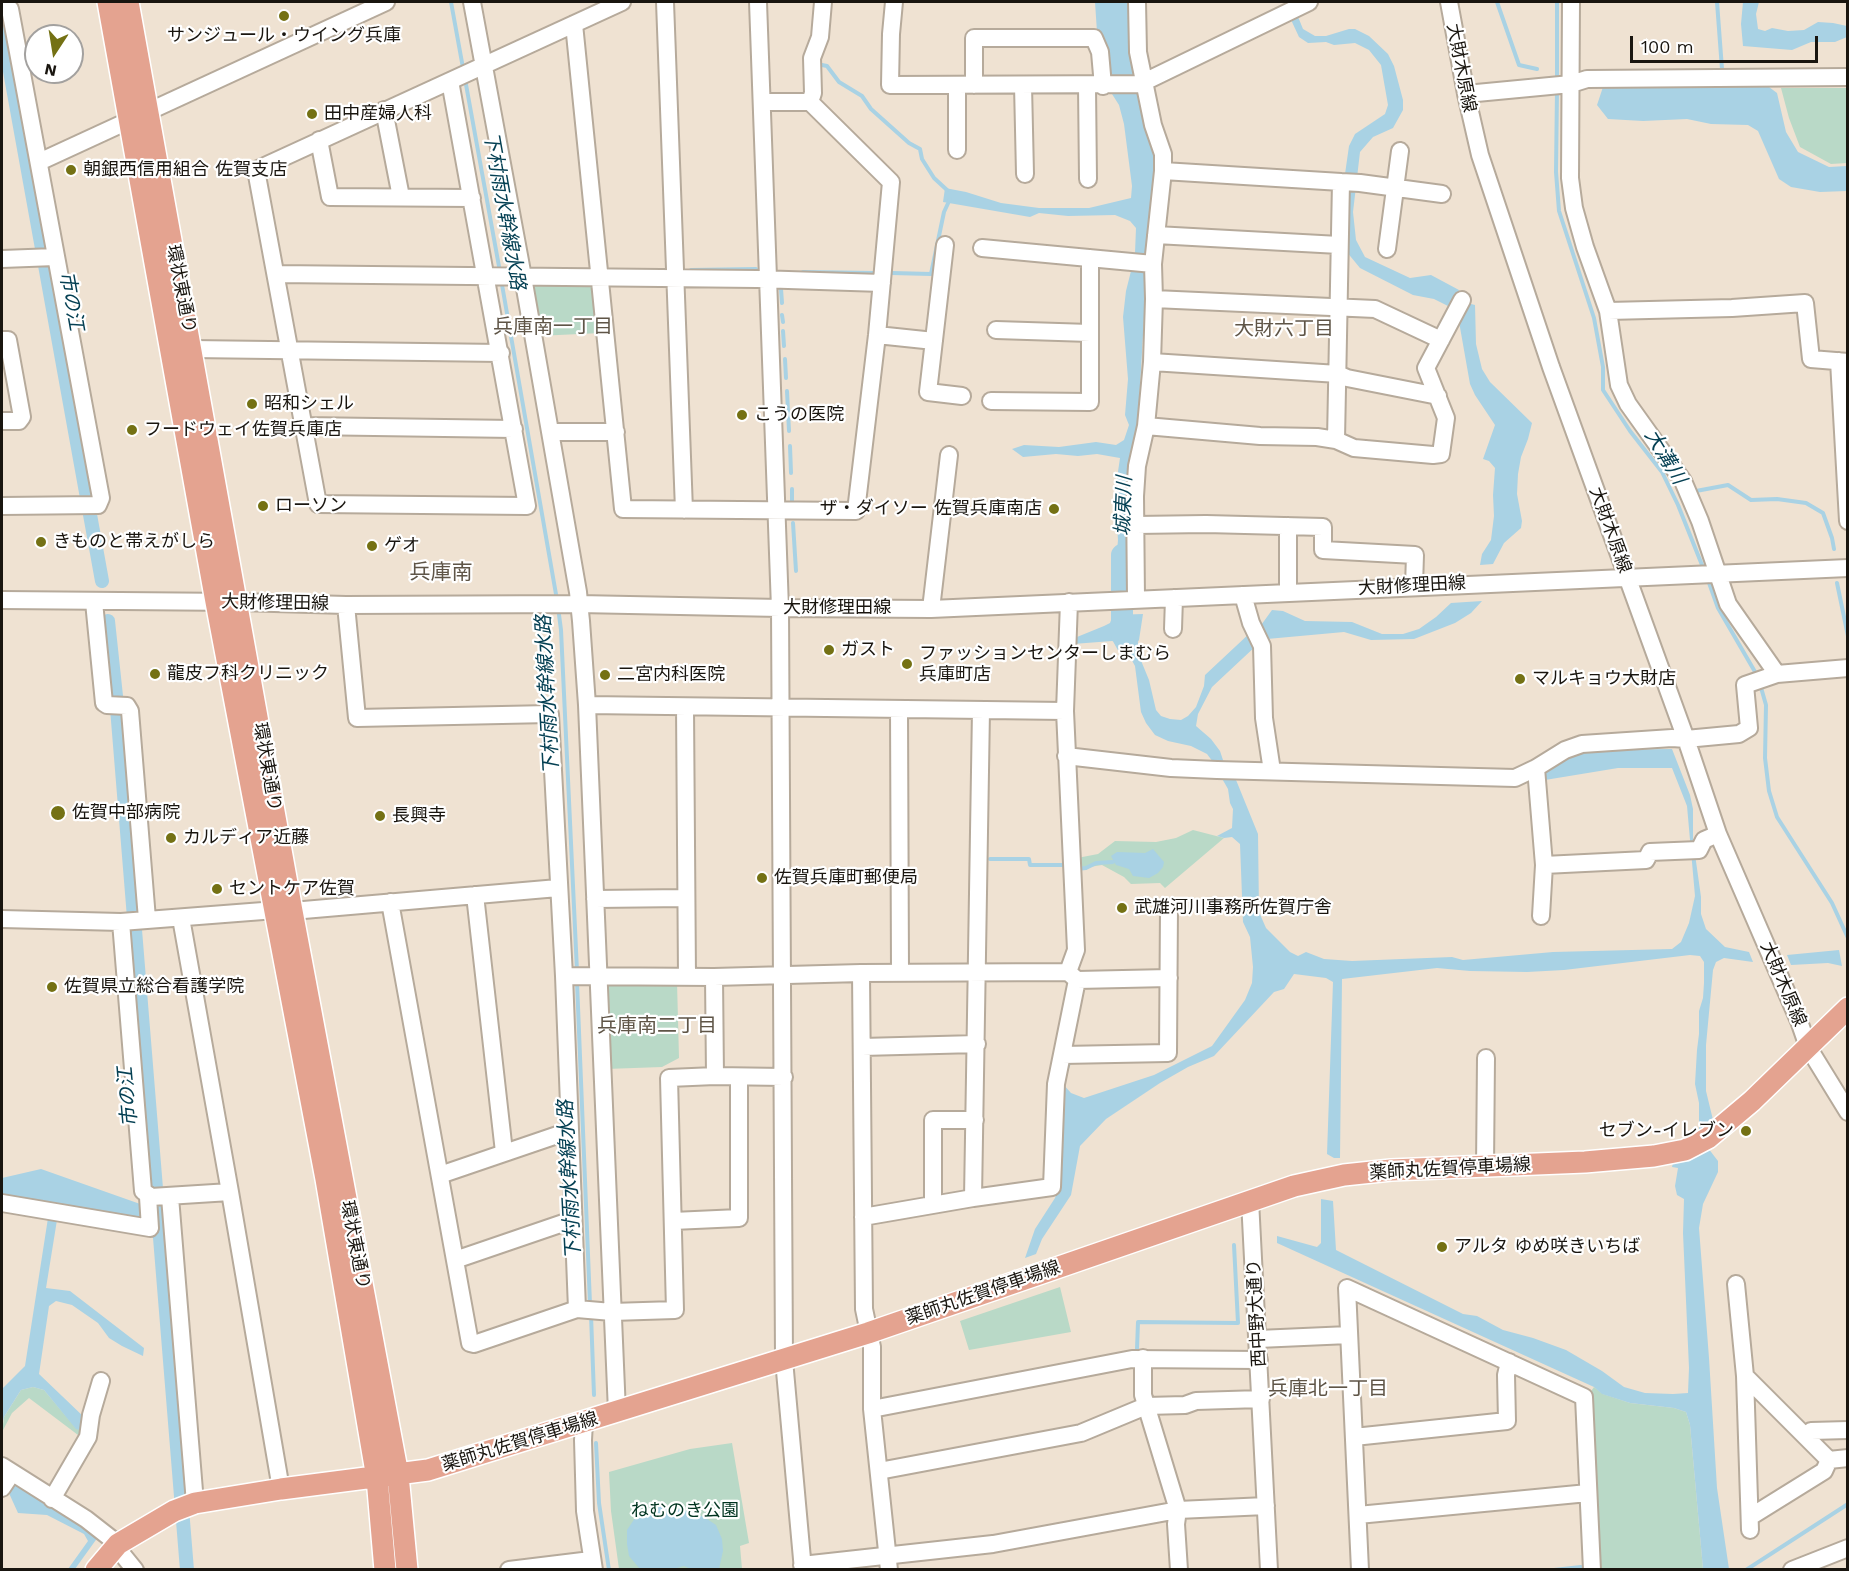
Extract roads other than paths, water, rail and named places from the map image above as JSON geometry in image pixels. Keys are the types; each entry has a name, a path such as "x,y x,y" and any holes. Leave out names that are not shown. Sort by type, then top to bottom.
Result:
{"main road":[{"name":"環状東通り","path":"108,2 138,116 192,349 238,602 284,911 387,1477 407,1569"},
{"name":"環状東通り","path":"128,2 138,116 216,602 284,911"},
{"name":"薬師丸佐賀停車場線","path":"96,1569 118,1544 187,1506 281,1489 428,1470 868,1333 1304,1183 1344,1175 1391,1170 1585,1162 1654,1156 1685,1150 1708,1138 1723,1126 1848,1008"},
{"name":"環状東通り","path":"385,1569 387,1477"}],"street":[{"path":"39,162 386,2"},
{"path":"472,2 480,67 518,277 550,432 587,705 595,898 593,976 613,1413"},
{"path":"452,80 472,198 490,277 527,506 318,504 256,170 384,110 622,2"},
{"path":"665,2 684,510"},
{"path":"758,2 780,608 784,1360 803,1567 888,1563 1178,1510 1266,1506"},
{"path":"810,102 813,93 812,58 820,37 824,2"},
{"path":"894,2 890,86 1143,84 1298,7"},
{"path":"1136,598 1137,466 1146,426 1152,362 1153,264 1163,171 1163,154 1153,125 1138,52 1137,2"},
{"name":"大財木原線","path":"1449,2 1480,155 1551,367 1686,739 1718,834 1799,1021 1808,1047 1848,1112"},
{"path":"1571,2 1570,178 1585,247 1608,311 1619,385 1628,404 1683,481 1700,521 1728,604 1777,674"},
{"path":"2,506 98,505 101,498 39,162 6,5"},
{"path":"574,24 623,509 856,511 877,335 891,182 810,102 762,102"},
{"path":"974,85 974,38 1094,38 1100,52 1100,85 1088,179"},
{"path":"1466,94 1571,84 1587,79 1848,77"},
{"path":"957,85 957,150"},
{"path":"1023,85 1025,174"},
{"path":"384,110 401,197"},
{"path":"319,140 330,196 472,198"},
{"path":"1387,249 1400,151"},
{"path":"1163,171 1360,183 1442,194"},
{"path":"1336,440 1341,182"},
{"path":"1156,235 1339,245"},
{"path":"945,245 928,392 962,396"},
{"path":"982,248 1153,264"},
{"path":"2,259 55,257"},
{"path":"991,401 1090,402 1090,258"},
{"path":"276,274 768,279 882,283"},
{"path":"1154,298 1375,309 1441,340"},
{"path":"1146,426 1260,436 1317,437 1336,440 1354,448 1441,454 1446,418 1426,368 1462,300"},
{"path":"1608,311 1732,308 1805,303 1811,360 1843,361 1848,521"},
{"path":"996,330 1090,333"},
{"path":"877,335 934,341"},
{"path":"2,340 8,340 22,417 19,421 2,421"},
{"path":"192,349 501,353"},
{"path":"1152,362 1338,374 1347,378 1438,396"},
{"path":"305,426 514,429"},
{"path":"550,432 616,432"},
{"path":"931,609 949,455"},
{"path":"1136,525 1323,527 1323,550 1414,555 1414,586"},
{"path":"1288,526 1288,593"},
{"path":"1717,573 1848,568"},
{"name":"大財修理田線","path":"2,600 931,609 1717,573"},
{"path":"1243,595 1251,623 1262,646 1264,718 1272,771"},
{"path":"1173,629 1174,598"},
{"path":"94,602 104,703 127,706 130,711 145,919"},
{"path":"863,1217 933,1204 1052,1187 1056,1084 1062,1056 1076,950 1065,711 1069,602"},
{"path":"346,605 357,718 550,714 564,976 577,1309"},
{"path":"1066,756 1171,768 1224,771 1515,778 1565,750 1582,744 1739,734 1749,728 1745,685 1777,674 1848,668"},
{"path":"587,705 1065,711"},
{"path":"684,707 687,977"},
{"path":"899,709 900,973"},
{"path":"973,1198 981,710"},
{"path":"1536,768 1544,865 1542,916"},
{"path":"1544,865 1646,860 1650,852 1699,850 1704,840 1718,834"},
{"path":"2,919 123,921 181,918 558,888"},
{"path":"475,895 504,1152"},
{"path":"595,898 686,898"},
{"path":"390,902 470,1343 474,1344 577,1309 608,1312 675,1310 669,1078 784,1077"},
{"path":"1062,1056 1168,1053 1168,907"},
{"path":"181,918 281,1489"},
{"path":"123,921 143,1191 159,1197 230,1192"},
{"path":"564,976 714,977 975,972 1169,978"},
{"path":"861,973 864,1309 872,1347 872,1408 888,1563"},
{"path":"714,977 716,1076"},
{"path":"862,1047 977,1044"},
{"path":"1485,1167 1486,1058"},
{"path":"673,1221 739,1218 739,1077"},
{"path":"933,1204 933,1120 975,1120"},
{"path":"440,1175 569,1131"},
{"path":"2,1203 150,1228 159,1197"},
{"path":"159,1197 187,1506"},
{"name":"西中野大通り","path":"1250,1200 1269,1569"},
{"path":"455,1260 572,1220"},
{"path":"1736,1284 1745,1376 1750,1524 1824,1471 1829,1460"},
{"path":"1360,1569 1347,1288 1584,1397 1592,1569"},
{"path":"1258,1339 1349,1335"},
{"path":"872,1408 1143,1358 1259,1360"},
{"path":"1143,1358 1143,1395 1178,1510 1176,1524 1179,1569"},
{"path":"1354,1437 1508,1421 1506,1375 1509,1362"},
{"path":"1745,1376 1829,1460"},
{"path":"52,1499 88,1437 91,1415 101,1381"},
{"path":"879,1471 1081,1432 1146,1406 1185,1405 1196,1401 1261,1399"},
{"path":"509,1569 592,1565 585,1511 584,1422"},
{"path":"1811,1431 1848,1430"},
{"path":"1829,1460 1848,1458"},
{"path":"2,1488 7,1469 86,1519 118,1544 122,1554 135,1569"},
{"path":"1358,1515 1588,1493"},
{"path":"1792,1569 1848,1548"}],"water":[{"path":"1095,2 1128,2 1129,44 1136,90 1140,95 1157,155 1149,254 1135,253 1136,228 1130,221 1115,215 1068,216 1039,213 1030,217 943,202 945,188 1001,203 1039,208 1089,208 1131,198 1132,186 1124,124 1119,105 1112,94 1113,87 1097,32"},
{"path":"1284,2 1292,2 1303,29 1315,36 1326,36 1355,29 1369,36 1388,54 1394,66 1403,100 1403,110 1393,128 1373,137 1360,152 1353,212 1356,240 1365,257 1410,278 1431,275 1459,290 1452,308 1434,299 1413,295 1360,268 1346,251 1345,174 1349,146 1355,134 1385,114 1388,105 1381,65 1369,50 1355,43 1334,45 1326,42 1308,43 1299,37"},
{"path":"1743,2 1759,2 1756,14 1758,29 1765,31 1772,28 1788,31 1804,30 1818,22 1833,23 1847,26 1847,37 1835,42 1811,42 1792,50 1743,46 1741,24"},
{"path":"1603,87 1769,87 1777,93 1786,132 1798,152 1829,167 1847,166 1847,191 1820,192 1791,187 1779,179 1758,131 1748,125 1711,124 1687,119 1643,121 1608,119 1597,105"},
{"path":"1147,266 1129,576 1126,585 1114,585 1118,540 1115,492 1120,458 1097,454 1023,457 1012,449 1024,445 1059,447 1096,442 1116,445 1124,440 1129,425 1125,415 1128,379 1123,317 1126,291 1132,267"},
{"path":"1467,303 1475,305 1476,344 1482,369 1490,382 1532,423 1518,474 1517,494 1522,521 1521,528 1504,543 1493,564 1480,565 1482,554 1491,540 1494,516 1495,468 1489,461 1483,459 1495,425 1470,384 1458,316"},
{"path":"1482,601 1471,613 1455,623 1414,639 1371,640 1344,632 1267,639 1259,628 1272,610 1283,611 1305,621 1352,622 1382,634 1403,634 1419,629 1451,603"},
{"path":"1143,614 1139,640 1135,646 1149,680 1156,710 1161,716 1170,719 1181,720 1188,716 1196,707 1204,686 1205,675 1251,632 1258,644 1212,687 1198,714 1196,726 1211,739 1220,751 1225,766 1216,766 1207,754 1191,746 1168,741 1155,735 1141,712 1135,666 1123,644 1112,641 1073,644 1077,637 1110,623 1113,615"},
{"path":"1672,749 1693,809 1693,840 1701,897 1701,914 1706,929 1725,947 1749,952 1753,962 1724,958 1716,962 1713,970 1706,1045 1706,1091 1714,1124 1699,1134 1699,1103 1695,1084 1699,1011 1704,983 1704,962 1700,956 1690,955 1564,970 1527,972 1437,968 1342,979 1340,1158 1334,1158 1327,1154 1333,982 1326,978 1294,974 1284,989 1274,992 1214,1056 1160,1083 1106,1119 1080,1146 1071,1195 1042,1239 1036,1254 1025,1258 1035,1229 1058,1190 1064,1101 1062,1083 1071,1093 1084,1098 1154,1075 1212,1046 1245,1000 1252,983 1250,937 1243,922 1240,844 1232,837 1217,836 1232,828 1233,809 1228,789 1220,775 1234,775 1258,834 1259,912 1266,928 1290,952 1298,956 1306,952 1324,959 1352,961 1452,957 1463,960 1553,952 1672,949 1681,942 1689,923 1695,896 1687,806 1672,768 1618,768 1545,780 1541,775 1563,756 1585,750"},
{"path":"1153,849 1164,862 1158,873 1149,878 1133,876 1129,869 1116,865 1111,856 1117,852 1145,853"},
{"path":"1839,950 1842,966 1828,963 1791,965 1787,955"},
{"path":"1708,1148 1718,1161 1718,1172 1703,1204 1699,1228 1717,1488 1729,1569 1703,1569 1690,1425 1686,1412 1674,1408 1630,1403 1602,1394 1594,1387 1277,1243 1277,1236 1317,1247 1321,1243 1321,1199 1333,1201 1336,1250 1463,1314 1477,1316 1503,1330 1566,1350 1624,1387 1645,1393 1688,1393 1684,1199 1677,1195 1675,1186 1678,1168 1672,1167 1673,1163"},
{"path":"41,1169 143,1205 146,1220 64,1204 60,1208 53,1204 2,1195 2,1178"},
{"path":"48,1218 57,1220 46,1288 70,1291 144,1348 143,1356 122,1346 109,1338 98,1323 72,1305 56,1301 49,1306 39,1374 85,1418 84,1431 76,1429 44,1390 33,1387 21,1390 4,1417 2,1426 2,1389 25,1366"},
{"path":"14,1481 81,1516 98,1537 75,1569 68,1569 88,1541 84,1534 47,1515 18,1513 8,1491"},
{"path":"660,1506 674,1507 704,1517 716,1525 722,1539 723,1551 719,1569 691,1569 684,1566 673,1569 640,1569 629,1556 627,1530 635,1518 646,1510"}],"waterway":[{"name":"下村雨水幹線水路","path":"451,2 463,68"},
{"path":"1497,2 1519,65 1537,69"},
{"name":"大溝川","path":"1557,2 1557,80"},
{"path":"1717,2 1722,69"},
{"name":"市の江","path":"2,27 102,581"},
{"path":"817,64 827,66 839,82 862,96 871,109 909,143 920,149 922,159 934,178 947,190"},
{"name":"下村雨水幹線水路","path":"465,79 500,272"},
{"name":"大溝川","path":"1557,90 1556,172 1559,211 1594,318 1603,367 1603,390 1630,431 1662,472 1704,570"},
{"path":"892,273 931,274 944,212 950,199"},
{"path":"691,270 756,269"},
{"path":"803,272 874,273"},
{"name":"下村雨水幹線水路","path":"501,279 557,600"},
{"path":"781,289 782,303"},
{"path":"782,315 783,322"},
{"path":"783,331 784,346"},
{"path":"785,359 786,378"},
{"path":"787,391 789,431"},
{"path":"790,446 791,473"},
{"path":"1696,491 1728,485 1751,500 1777,499 1806,503 1823,513 1834,549"},
{"path":"792,489 792,502"},
{"path":"793,523 796,571"},
{"name":"城東川","path":"1122,555 1122,635 1127,644"},
{"name":"大溝川","path":"1708,580 1718,608 1758,677"},
{"path":"1837,583 1848,636"},
{"name":"下村雨水幹線水路","path":"558,607 577,971"},
{"name":"市の江","path":"108,621 187,1570"},
{"name":"大溝川","path":"1760,684 1766,705 1765,758 1769,791 1777,817 1832,903 1848,938"},
{"path":"990,859 1029,859 1030,865 1065,865"},
{"path":"1077,869 1096,863 1113,862"},
{"name":"下村雨水幹線水路","path":"577,982 590,1304"},
{"path":"1066,1071 1069,1063"},
{"path":"1137,1349 1138,1322 1238,1323 1234,1245"},
{"name":"下村雨水幹線水路","path":"591,1315 594,1395"},
{"name":"下村雨水幹線水路","path":"596,1443 599,1503 609,1570"},
{"path":"1746,1570 1848,1504"},
{"path":"1554,1570 1581,1567"}],"place":[{"name":"サンジュール・ウイング兵庫","path":"284,16"},
{"name":"田中産婦人科","path":"312,114"},
{"name":"朝銀西信用組合 佐賀支店","path":"71,170"},
{"name":"昭和シェル","path":"252,404"},
{"name":"こうの医院","path":"742,415"},
{"name":"フードウェイ佐賀兵庫店","path":"132,430"},
{"name":"ローソン","path":"263,506"},
{"name":"ザ・ダイソー 佐賀兵庫南店","path":"1054,509"},
{"name":"きものと帯えがしら","path":"41,542"},
{"name":"ゲオ","path":"372,546"},
{"name":"ガスト","path":"829,650"},
{"name":"ファッションセンターしまむら 兵庫町店","path":"907,664"},
{"name":"龍皮フ科クリニック","path":"155,674"},
{"name":"二宮内科医院","path":"605,675"},
{"name":"マルキョウ大財店","path":"1520,679"},
{"name":"佐賀中部病院","path":"58,813"},
{"name":"長興寺","path":"380,816"},
{"name":"カルディア近藤","path":"171,838"},
{"name":"佐賀兵庫町郵便局","path":"762,878"},
{"name":"セントケア佐賀","path":"217,889"},
{"name":"武雄河川事務所佐賀庁舎","path":"1122,908"},
{"name":"佐賀県立総合看護学院","path":"52,987"},
{"name":"セブン-イレブン","path":"1746,1131"},
{"name":"アルタ ゆめ咲きいちば","path":"1442,1247"}],"district":[{"name":"兵庫南一丁目","path":"553,327"},
{"name":"大財六丁目","path":"1284,329"},
{"name":"兵庫南","path":"441,573"},
{"name":"兵庫南二丁目","path":"657,1026"},
{"name":"兵庫北一丁目","path":"1328,1389"}],"park label":[{"name":"ねむのき公園","path":"685,1511"}]}
